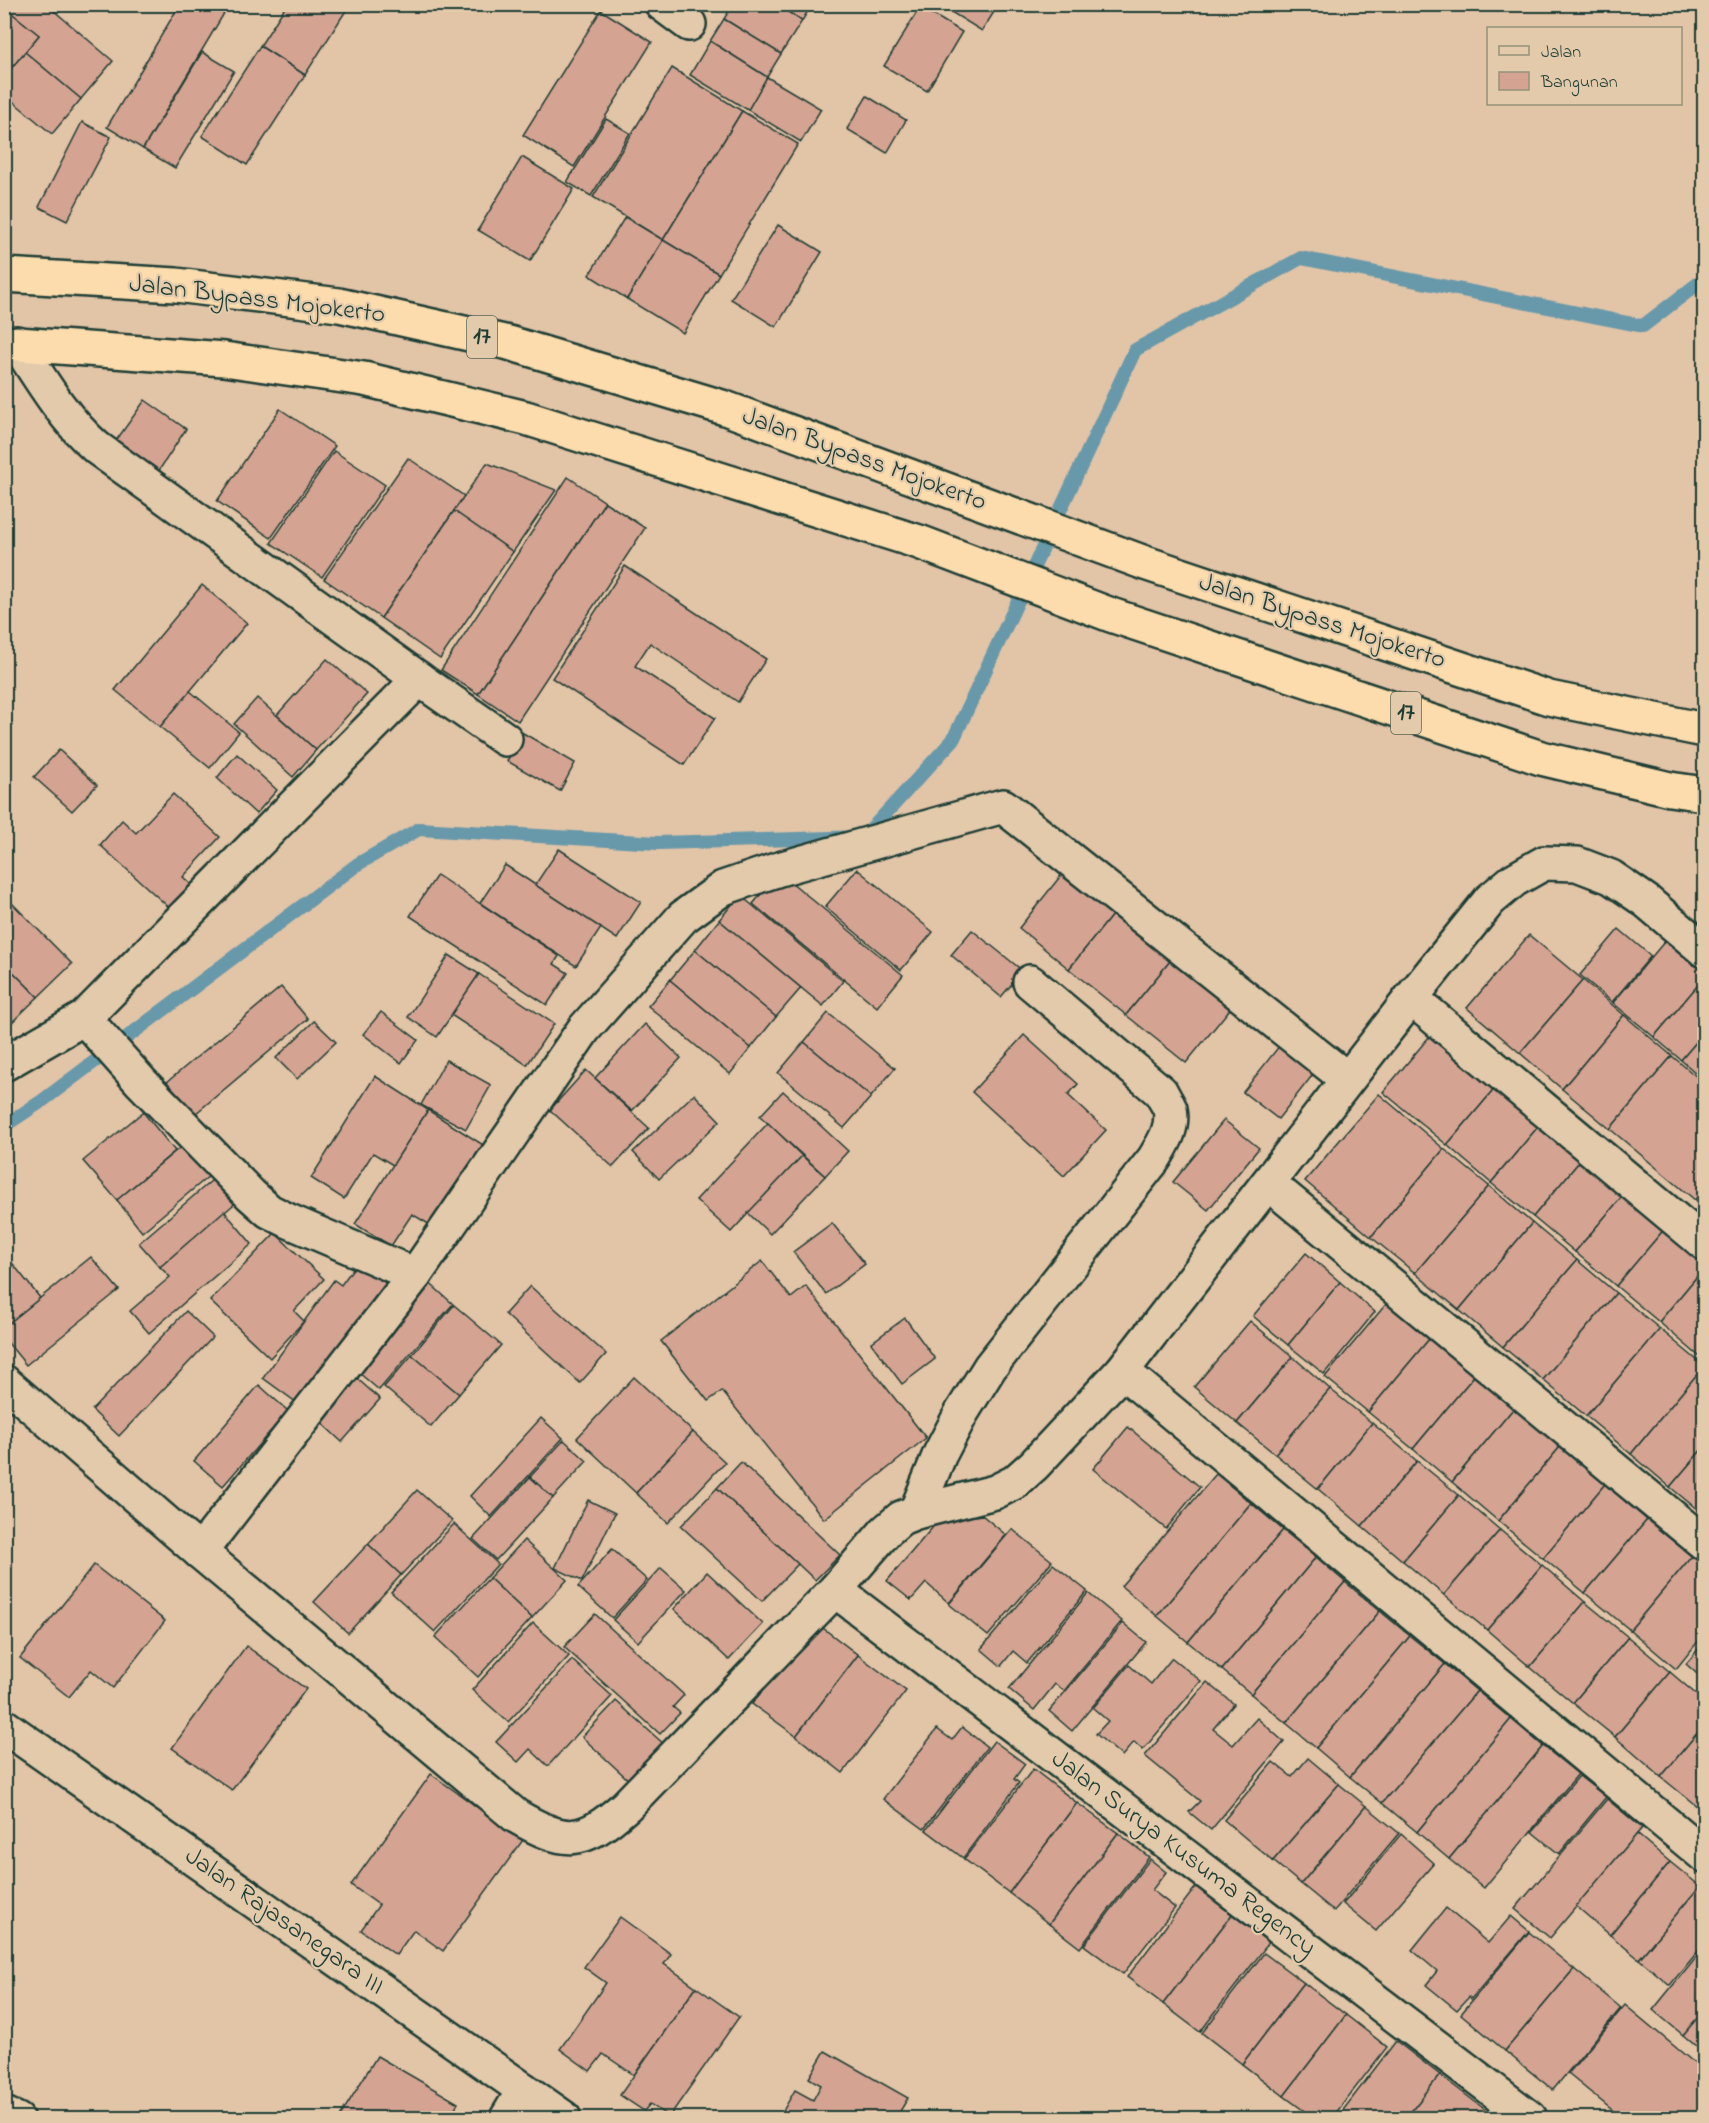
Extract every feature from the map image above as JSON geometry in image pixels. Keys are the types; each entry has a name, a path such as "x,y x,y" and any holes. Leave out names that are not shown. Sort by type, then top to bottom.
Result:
{"highway":[{"name":"Jalan Bypass Mojokerto","path":"4,274 176,285 339,305 509,343 725,408 1145,563 1549,698 1704,729"},
{"name":"17","path":"10,343 224,359 364,379 526,418 919,542 1111,615 1541,758 1670,789 1704,794"}],"street":[{"path":"662,4 689,24"},
{"path":"10,343 62,412 97,448 505,740"},
{"path":"4,1064 90,1025 419,679"},
{"path":"200,1552 415,1275 584,1029 683,917 723,888 779,869 1003,806 1347,1079"},
{"path":"4,1382 200,1552 516,1816 541,1830 562,1836 584,1835 603,1827 626,1806 835,1590 886,1531 901,1518 916,1512 996,1492 1015,1482 1034,1465 1122,1371 1411,998 1490,900 1514,880 1544,863 1577,864 1611,877 1646,901 1704,950"},
{"path":"916,1512 940,1454 962,1412 990,1367 1154,1159 1169,1128 1170,1109 1161,1092 1030,982"},
{"path":"1411,998 1704,1243"},
{"path":"90,1025 141,1082 251,1195 269,1210 289,1221 415,1275"},
{"path":"1268,1182 1704,1543"},
{"path":"1122,1371 1704,1856"},
{"name":"Jalan Surya Kusuma Regency","path":"835,1590 1530,2118"},
{"name":"Jalan Rajasanegara III","path":"4,1726 564,2118"},
{"path":"507,2118 524,2090"}],"lane":[{"path":"4,2110 19,2118"}],"building":[{"path":"4,4 46,4 113,61 81,99 25,52 39,35 4,7"},
{"path":"180,4 217,4 226,10 143,149 107,127"},
{"path":"287,4 340,4 347,9 305,75 260,46"},
{"path":"733,4 776,4 802,21 781,54 724,19"},
{"path":"776,4 812,4 802,21"},
{"path":"938,4 999,4 982,31"},
{"path":"4,7 39,35 4,77"},
{"path":"920,7 962,32 927,91 884,66"},
{"path":"601,10 652,42 574,167 523,135"},
{"path":"724,19 781,54 767,77 710,41"},
{"path":"710,41 767,77 748,110 690,75"},
{"path":"260,46 305,75 247,165 202,136"},
{"path":"25,52 81,99 52,134 4,94 4,77"},
{"path":"202,52 234,71 175,168 143,149"},
{"path":"672,68 742,111 663,240 593,197"},
{"path":"767,77 821,109 801,142 748,110"},
{"path":"867,96 906,120 887,153 847,129"},
{"path":"742,111 798,144 719,274 663,240"},
{"path":"606,119 630,133 591,196 567,182"},
{"path":"82,122 111,137 67,221 39,207"},
{"path":"522,157 574,189 530,261 478,230"},
{"path":"625,217 663,240 627,299 589,275"},
{"path":"778,225 822,252 776,327 731,299"},
{"path":"663,240 719,274 683,333 627,299"},
{"path":"145,400 186,429 158,472 115,442"},
{"path":"280,409 335,446 271,538 217,501"},
{"path":"334,451 385,485 322,577 271,543"},
{"path":"408,458 464,496 381,618 324,579"},
{"path":"487,463 556,490 513,552 454,511"},
{"path":"568,477 605,502 478,694 441,670"},
{"path":"605,502 645,528 518,721 478,694"},
{"path":"454,511 513,552 440,659 381,618"},
{"path":"625,566 766,659 738,702 650,643 635,666 715,718 684,765 552,678"},
{"path":"202,585 247,623 160,727 115,690"},
{"path":"327,659 367,694 316,750 277,715"},
{"path":"190,691 239,732 210,768 160,727"},
{"path":"257,698 316,750 293,777 234,724"},
{"path":"523,733 575,763 560,791 507,761"},
{"path":"59,750 97,785 72,811 34,777"},
{"path":"237,754 277,790 256,814 217,778"},
{"path":"173,794 220,837 183,877 195,888 174,912 100,845 122,820 136,833"},
{"path":"559,849 641,902 617,939 535,885"},
{"path":"505,865 601,928 576,966 480,903"},
{"path":"1067,868 1117,909 1069,969 1019,928"},
{"path":"857,869 933,932 901,970 825,907"},
{"path":"779,872 903,975 877,1007 753,904"},
{"path":"437,875 559,956 554,964 568,973 547,1005 410,916"},
{"path":"4,895 72,964 38,997 4,963"},
{"path":"740,895 843,981 823,1006 719,920"},
{"path":"1117,909 1175,955 1126,1015 1069,969"},
{"path":"719,920 801,988 776,1017 695,950"},
{"path":"1619,929 1651,956 1612,1002 1580,975"},
{"path":"972,930 1023,971 1001,997 951,955"},
{"path":"1529,935 1583,980 1520,1053 1467,1008"},
{"path":"1670,935 1704,963 1704,978 1654,1037 1613,1003"},
{"path":"695,950 776,1017 751,1048 670,980"},
{"path":"449,955 479,974 437,1037 408,1017"},
{"path":"1175,955 1234,1004 1186,1063 1126,1015"},
{"path":"4,963 38,997 4,1030"},
{"path":"479,974 554,1024 527,1065 451,1015"},
{"path":"1704,978 1704,1033 1681,1060 1654,1037"},
{"path":"670,980 751,1048 730,1074 648,1006"},
{"path":"1583,980 1624,1015 1562,1089 1520,1053"},
{"path":"281,987 308,1019 195,1114 167,1082"},
{"path":"381,1012 418,1040 401,1063 363,1034"},
{"path":"828,1013 895,1068 871,1097 804,1042"},
{"path":"1624,1015 1672,1056 1610,1129 1562,1089"},
{"path":"314,1021 336,1042 297,1079 276,1058"},
{"path":"645,1024 681,1058 632,1111 595,1078"},
{"path":"1434,1031 1498,1085 1447,1145 1383,1092"},
{"path":"1704,1033 1704,1080 1681,1060"},
{"path":"1024,1035 1078,1084 1068,1095 1106,1130 1064,1176 972,1092"},
{"path":"1284,1040 1319,1067 1278,1119 1243,1092"},
{"path":"804,1042 871,1097 844,1128 778,1073"},
{"path":"1672,1056 1704,1083 1704,1189 1695,1200 1610,1129"},
{"path":"446,1060 491,1085 466,1129 421,1105"},
{"path":"586,1070 649,1128 613,1167 550,1110"},
{"path":"375,1076 428,1110 393,1165 373,1153 344,1199 311,1178"},
{"path":"1498,1085 1542,1122 1491,1183 1447,1145"},
{"path":"783,1091 848,1151 825,1176 760,1116"},
{"path":"694,1094 720,1121 659,1179 633,1152"},
{"path":"1379,1094 1444,1149 1371,1237 1305,1181"},
{"path":"428,1110 488,1148 437,1229 412,1214 391,1246 355,1224"},
{"path":"143,1112 175,1151 117,1200 83,1161"},
{"path":"1224,1120 1259,1148 1208,1210 1173,1182"},
{"path":"1542,1122 1584,1156 1533,1217 1491,1183"},
{"path":"768,1123 802,1156 731,1232 696,1200"},
{"path":"189,1140 215,1171 142,1232 117,1200"},
{"path":"1444,1149 1489,1186 1415,1273 1371,1237"},
{"path":"802,1156 825,1176 770,1234 748,1213"},
{"path":"1584,1156 1626,1192 1575,1252 1533,1217"},
{"path":"218,1175 239,1200 160,1267 139,1243"},
{"path":"1489,1186 1532,1223 1459,1310 1415,1273"},
{"path":"1704,1189 1704,1208 1695,1200"},
{"path":"1626,1192 1667,1226 1616,1286 1575,1252"},
{"path":"224,1211 252,1244 149,1333 130,1311 170,1277 160,1267"},
{"path":"832,1223 865,1264 826,1294 793,1252"},
{"path":"1532,1223 1577,1260 1503,1347 1459,1310"},
{"path":"1667,1226 1704,1257 1704,1268 1659,1322 1616,1286"},
{"path":"275,1233 324,1279 294,1311 304,1321 270,1358 210,1301"},
{"path":"1306,1253 1340,1282 1288,1345 1253,1316"},
{"path":"91,1257 119,1290 26,1365 4,1338 4,1327"},
{"path":"1577,1260 1616,1293 1543,1380 1503,1347"},
{"path":"762,1261 791,1298 806,1286 926,1438 824,1519 722,1391 708,1401 661,1341"},
{"path":"357,1263 388,1285 300,1405 263,1378 334,1280 341,1285"},
{"path":"13,1264 40,1298 4,1327 4,1271"},
{"path":"1704,1268 1704,1354 1701,1358 1659,1322"},
{"path":"425,1279 453,1304 379,1390 351,1366"},
{"path":"1340,1282 1375,1312 1324,1374 1288,1345"},
{"path":"530,1286 606,1354 580,1383 505,1314"},
{"path":"1616,1293 1660,1329 1586,1416 1543,1380"},
{"path":"1387,1303 1430,1338 1368,1412 1325,1377"},
{"path":"454,1305 501,1345 459,1394 412,1355"},
{"path":"186,1311 213,1337 119,1436 92,1410"},
{"path":"905,1318 935,1359 902,1384 871,1343"},
{"path":"1250,1321 1293,1357 1237,1423 1194,1387"},
{"path":"1660,1329 1704,1366 1631,1454 1586,1416"},
{"path":"1430,1338 1474,1376 1413,1449 1368,1412"},
{"path":"412,1355 459,1394 431,1427 384,1387"},
{"path":"1293,1357 1330,1389 1275,1454 1237,1423"},
{"path":"1704,1366 1704,1447 1670,1487 1631,1454"},
{"path":"352,1374 380,1399 342,1442 315,1417"},
{"path":"1474,1376 1514,1408 1452,1482 1413,1449"},
{"path":"634,1377 693,1432 636,1493 577,1438"},
{"path":"259,1385 288,1411 223,1486 194,1461"},
{"path":"1330,1389 1372,1423 1318,1489 1275,1454"},
{"path":"1514,1408 1560,1447 1498,1521 1452,1482"},
{"path":"541,1418 563,1438 491,1517 470,1496"},
{"path":"1372,1423 1417,1461 1362,1526 1318,1489"},
{"path":"1128,1427 1200,1487 1166,1529 1093,1469"},
{"path":"693,1432 725,1462 668,1523 636,1493"},
{"path":"564,1440 587,1461 553,1498 530,1477"},
{"path":"1560,1447 1605,1484 1543,1558 1498,1521"},
{"path":"1704,1447 1704,1515 1670,1487"},
{"path":"1417,1461 1459,1495 1403,1561 1362,1526"},
{"path":"741,1462 840,1555 815,1580 717,1488"},
{"path":"1216,1474 1251,1503 1157,1616 1121,1586"},
{"path":"530,1477 553,1498 496,1560 473,1539"},
{"path":"1605,1484 1647,1520 1585,1593 1543,1558"},
{"path":"717,1488 798,1564 762,1601 681,1526"},
{"path":"417,1490 452,1521 401,1575 368,1544"},
{"path":"1459,1495 1500,1530 1444,1595 1403,1561"},
{"path":"588,1500 615,1513 582,1581 555,1568"},
{"path":"1251,1503 1283,1530 1188,1642 1157,1616"},
{"path":"982,1515 1006,1535 949,1603 926,1583 911,1600 887,1581 938,1521"},
{"path":"1647,1520 1692,1556 1630,1630 1585,1593"},
{"path":"454,1524 498,1564 435,1632 391,1592"},
{"path":"1012,1529 1052,1561 988,1636 949,1604"},
{"path":"1283,1530 1316,1557 1222,1670 1188,1642"},
{"path":"1500,1530 1542,1565 1487,1630 1444,1595"},
{"path":"524,1540 567,1580 532,1618 489,1578"},
{"path":"368,1544 401,1575 348,1633 314,1602"},
{"path":"612,1549 647,1580 612,1618 578,1587"},
{"path":"1692,1556 1704,1567 1704,1634 1676,1669 1630,1630"},
{"path":"1316,1557 1345,1582 1251,1694 1222,1670"},
{"path":"1053,1564 1087,1591 1027,1663 1013,1651 1001,1666 981,1649"},
{"path":"94,1565 165,1621 113,1688 91,1670 69,1697 20,1658"},
{"path":"1542,1565 1585,1602 1530,1667 1487,1630"},
{"path":"661,1568 686,1590 638,1642 613,1620"},
{"path":"707,1572 763,1624 729,1660 674,1609"},
{"path":"489,1578 532,1618 478,1677 435,1637"},
{"path":"1345,1582 1380,1611 1286,1723 1251,1694"},
{"path":"1088,1593 1122,1621 1064,1691 1055,1684 1034,1710 1009,1689"},
{"path":"1585,1602 1628,1637 1573,1703 1530,1667"},
{"path":"1380,1611 1410,1636 1316,1748 1286,1723"},
{"path":"595,1614 684,1695 673,1707 680,1713 660,1734 564,1647"},
{"path":"815,1622 858,1655 796,1736 752,1704"},
{"path":"533,1623 569,1656 508,1722 472,1690"},
{"path":"1123,1623 1146,1642 1072,1731 1049,1711"},
{"path":"1410,1636 1445,1664 1350,1777 1316,1748"},
{"path":"1628,1637 1670,1672 1615,1737 1573,1703"},
{"path":"1704,1642 1704,1680 1686,1664"},
{"path":"246,1646 306,1689 232,1790 172,1748"},
{"path":"858,1655 906,1691 843,1773 796,1736"},
{"path":"1172,1658 1201,1681 1143,1750 1134,1742 1122,1756 1096,1734 1108,1721 1093,1708 1129,1665 1151,1684"},
{"path":"572,1660 612,1696 548,1766 530,1749 518,1762 496,1742"},
{"path":"1445,1664 1477,1691 1382,1803 1350,1777"},
{"path":"1670,1672 1704,1701 1704,1725 1661,1777 1615,1737"},
{"path":"1207,1682 1234,1704 1213,1729 1233,1745 1257,1718 1284,1742 1211,1830 1189,1812 1200,1801 1145,1756"},
{"path":"1477,1691 1511,1719 1417,1832 1382,1803"},
{"path":"616,1701 666,1746 632,1783 582,1737"},
{"path":"1511,1719 1543,1746 1449,1859 1417,1832"},
{"path":"1704,1725 1704,1812 1661,1777"},
{"path":"962,1727 987,1747 924,1829 883,1799 937,1729 952,1740"},
{"path":"994,1741 1025,1764 1014,1779 1019,1783 963,1858 926,1830"},
{"path":"1543,1746 1578,1774 1484,1888 1449,1859"},
{"path":"1308,1758 1339,1784 1273,1861 1224,1820 1273,1762 1292,1777"},
{"path":"1033,1769 1077,1803 1009,1893 964,1859"},
{"path":"431,1774 523,1840 443,1951 414,1930 396,1955 361,1930 379,1905 351,1885"},
{"path":"1579,1776 1606,1797 1559,1854 1532,1832"},
{"path":"1339,1784 1366,1806 1301,1884 1273,1861"},
{"path":"1607,1799 1642,1828 1550,1938 1515,1909"},
{"path":"1077,1803 1118,1833 1049,1924 1009,1893"},
{"path":"1366,1806 1399,1833 1334,1911 1301,1884"},
{"path":"1118,1833 1149,1857 1080,1948 1049,1924"},
{"path":"1401,1834 1434,1863 1376,1931 1343,1904"},
{"path":"1637,1834 1670,1862 1610,1935 1576,1906"},
{"path":"1150,1859 1166,1872 1152,1890 1175,1908 1123,1974 1084,1945"},
{"path":"1670,1862 1700,1886 1639,1959 1610,1935"},
{"path":"1198,1884 1234,1912 1163,2004 1127,1977"},
{"path":"1700,1886 1704,1890 1704,1944 1670,1985 1639,1959"},
{"path":"1446,1908 1488,1943 1511,1916 1529,1931 1471,1999 1469,1997 1457,2010 1426,1985 1437,1971 1412,1950"},
{"path":"1234,1912 1271,1940 1200,2032 1163,2004"},
{"path":"620,1917 671,1954 664,1964 696,1987 634,2075 603,2054 590,2071 560,2049 606,1983 584,1967"},
{"path":"1529,1932 1574,1969 1505,2051 1461,2014"},
{"path":"1704,1947 1704,2010 1683,2035 1653,2010"},
{"path":"1264,1953 1304,1983 1242,2064 1202,2033"},
{"path":"1574,1969 1621,2008 1553,2090 1505,2051"},
{"path":"1304,1983 1346,2015 1284,2096 1242,2064"},
{"path":"696,1987 739,2017 669,2117 650,2104 644,2111 620,2095"},
{"path":"1625,2005 1704,2071 1704,2118 1622,2118 1568,2074"},
{"path":"1704,2010 1704,2053 1683,2035"},
{"path":"1346,2015 1387,2047 1332,2118 1314,2118 1284,2096"},
{"path":"1396,2041 1440,2075 1406,2118 1337,2118"},
{"path":"825,2051 908,2098 896,2118 779,2118 795,2090 813,2100 821,2085 809,2078"},
{"path":"377,2056 458,2103 449,2118 339,2118"},
{"path":"1440,2075 1487,2111 1481,2118 1406,2118"}],"waterway":[{"path":"4,1126 42,1101 358,864 419,829 658,843 864,837 953,740 1135,350 1301,258 1643,326 1704,279"}]}
